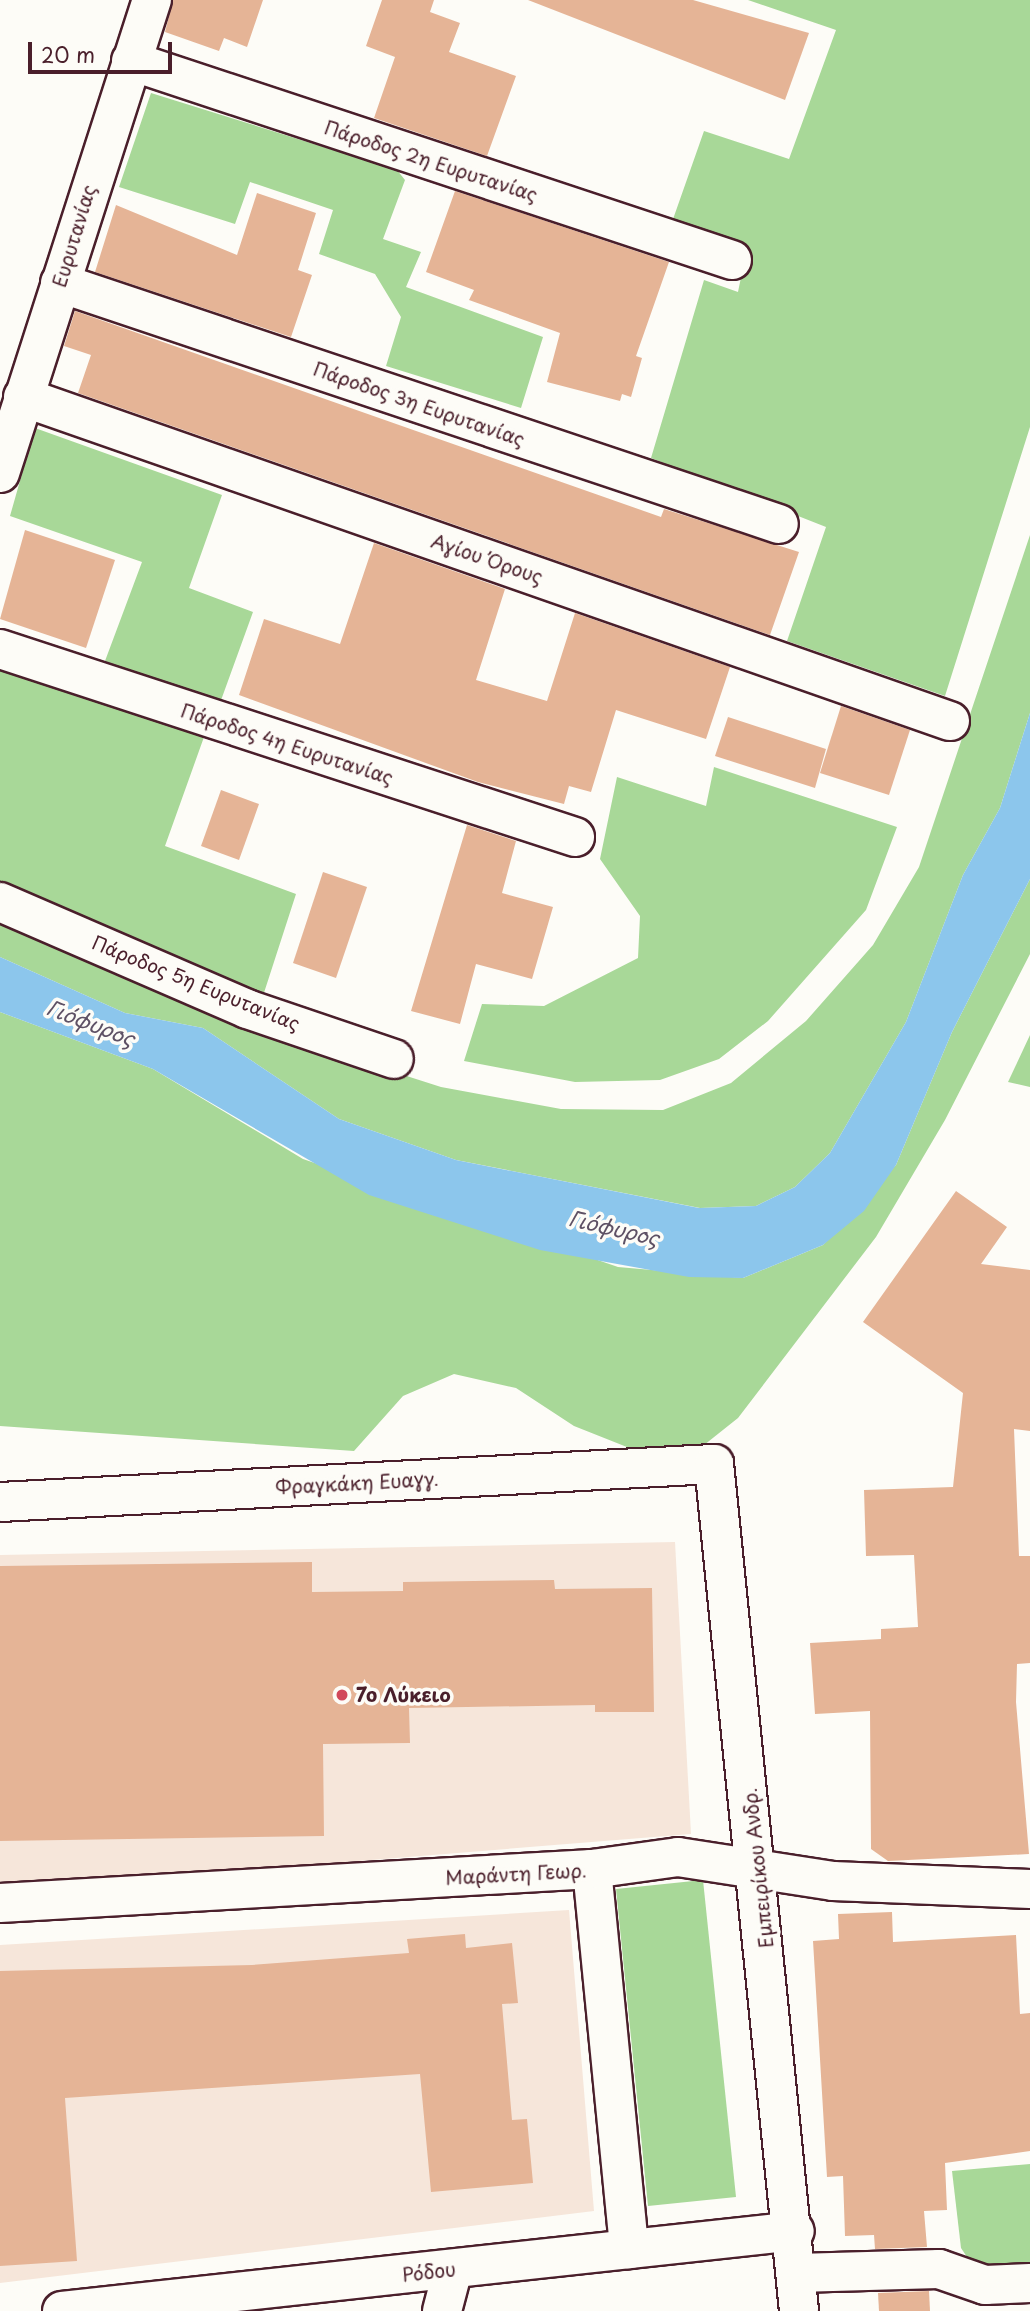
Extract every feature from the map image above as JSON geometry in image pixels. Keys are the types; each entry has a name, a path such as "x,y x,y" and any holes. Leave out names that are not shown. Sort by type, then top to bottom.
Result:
{"street":[{"name":"Ευρυτανίας","path":"0,472 152,0"},
{"name":"Πάροδος 2η Ευρυτανίας","path":"131,61 732,260"},
{"name":"Πάροδος 3η Ευρυτανίας","path":"60,283 779,524"},
{"name":"Αγίου Όρους","path":"23,397 950,721"},
{"name":"Πάροδος 4η Ευρυτανίας","path":"0,649 575,837"},
{"name":"Πάροδος 5η Ευρυτανίας","path":"0,902 247,1009 394,1059"},
{"name":"Φραγκάκη Ευαγγ.","path":"0,1502 714,1464"},
{"name":"Εμπειρίκου Ανδρ.","path":"714,1464 759,1868 795,2231 799,2311"},
{"name":"Μαράντη Γεωρ.","path":"0,1903 592,1870 678,1857 833,1881 1030,1889"},
{"path":"592,1870 629,2249"},
{"name":"Ρόδου","path":"62,2311 795,2231"},
{"path":"442,2311 453,2269"},
{"path":"797,2273 939,2269 985,2285 1030,2283"}],"shaded area":[{"name":"7o Λύκειο","path":"675,1542 691,1834 0,1890 0,1555"},
{"path":"569,1910 594,2211 0,2283 0,1945"}],"green space":[{"path":"748,0 1030,0 1030,427 945,696 787,641 826,527 651,458 704,280 738,292 747,248 672,222 704,131 789,159 836,30"},
{"path":"151,93 397,170 405,180 383,239 421,252 406,287 543,337 521,408 386,366 401,317 375,274 319,254 333,210 250,182 235,224 119,187"},
{"path":"35,428 222,495 189,588 253,612 220,703 105,661 142,562 10,516"},
{"path":"1030,535 1030,713 1000,808 963,875 906,1022 830,1153 795,1187 756,1206 700,1208 456,1160 339,1119 203,1028 125,1013 0,957 0,916 288,1038 441,1087 561,1109 663,1110 731,1083 806,1021 873,945 919,867"},
{"path":"0,665 204,737 165,846 296,894 261,1002 0,883"},
{"path":"714,767 897,827 866,910 768,1021 719,1059 660,1080 575,1082 464,1061 482,1004 544,1006 638,958 640,916 600,859 617,777 706,806"},
{"path":"1030,879 1030,954 945,1120 876,1237 738,1418 694,1453 642,1453 574,1426 516,1388 454,1374 403,1396 354,1451 0,1426 0,1012 153,1069 303,1159 618,1267 743,1278 823,1245 896,1165 952,1032"},
{"path":"1030,1035 1030,1087 1008,1082"},
{"path":"703,1880 736,2197 648,2206 616,1889"},
{"path":"1030,2164 1030,2268 977,2272 961,2248 952,2171"}],"water":[{"name":"Γιόφυρος","path":"1030,713 1030,879 952,1032 896,1165 864,1211 823,1245 743,1278 689,1277 540,1250 369,1195 153,1069 0,1012 0,957 125,1013 203,1028 339,1119 456,1160 699,1208 756,1206 795,1187 830,1153 906,1022 963,875 1000,808"}],"building":[{"path":"173,0 263,0 247,47 224,38 219,51 165,32"},
{"path":"382,0 434,0 430,12 460,23 449,52 516,76 487,156 374,118 395,57 366,46"},
{"path":"528,0 693,0 809,33 785,100"},
{"path":"455,191 669,262 636,356 642,358 631,397 622,394 620,401 547,382 560,333 469,300 474,290 426,272"},
{"path":"257,193 316,213 298,270 312,275 291,337 95,272 116,205 237,255"},
{"path":"75,311 661,517 664,509 799,552 770,635 78,393 91,355 64,346"},
{"path":"25,530 115,560 86,648 0,619"},
{"path":"374,543 505,589 476,680 547,701 575,613 730,667 706,739 616,710 591,792 569,786 564,804 478,782 239,695 264,619 340,644"},
{"path":"841,706 910,730 889,795 820,773"},
{"path":"728,717 826,749 815,788 715,756"},
{"path":"221,790 259,804 239,860 201,846"},
{"path":"467,825 516,841 502,893 553,907 532,979 476,964 460,1024 411,1011"},
{"path":"323,872 367,887 336,978 293,963"},
{"path":"956,1191 1007,1227 981,1264 1030,1270 1030,1431 1014,1429 1019,1556 1030,1556 1030,1663 1017,1664 1016,1702 1029,1854 888,1861 871,1849 870,1711 815,1714 810,1643 881,1639 881,1629 918,1627 914,1555 866,1556 864,1490 953,1487 963,1393 863,1322"},
{"name":"7o Λύκειο","path":"312,1562 312,1592 403,1591 403,1582 554,1580 555,1589 652,1588 654,1712 595,1712 595,1705 409,1708 410,1743 323,1744 324,1836 0,1841 0,1566"},
{"path":"892,1912 893,1942 1016,1935 1020,2014 1030,2013 1030,2151 945,2163 947,2210 924,2211 927,2247 875,2249 874,2235 845,2236 843,2176 827,2177 813,1941 839,1939 838,1914"},
{"path":"465,1934 466,1948 512,1943 518,2003 502,2004 512,2120 527,2119 533,2183 431,2192 420,2074 65,2098 77,2261 0,2266 0,1971 252,1965 409,1953 407,1939"},
{"path":"929,2291 930,2311 879,2311 878,2293"}],"place":[{"name":"7o Λύκειο","path":"342,1695"}]}
